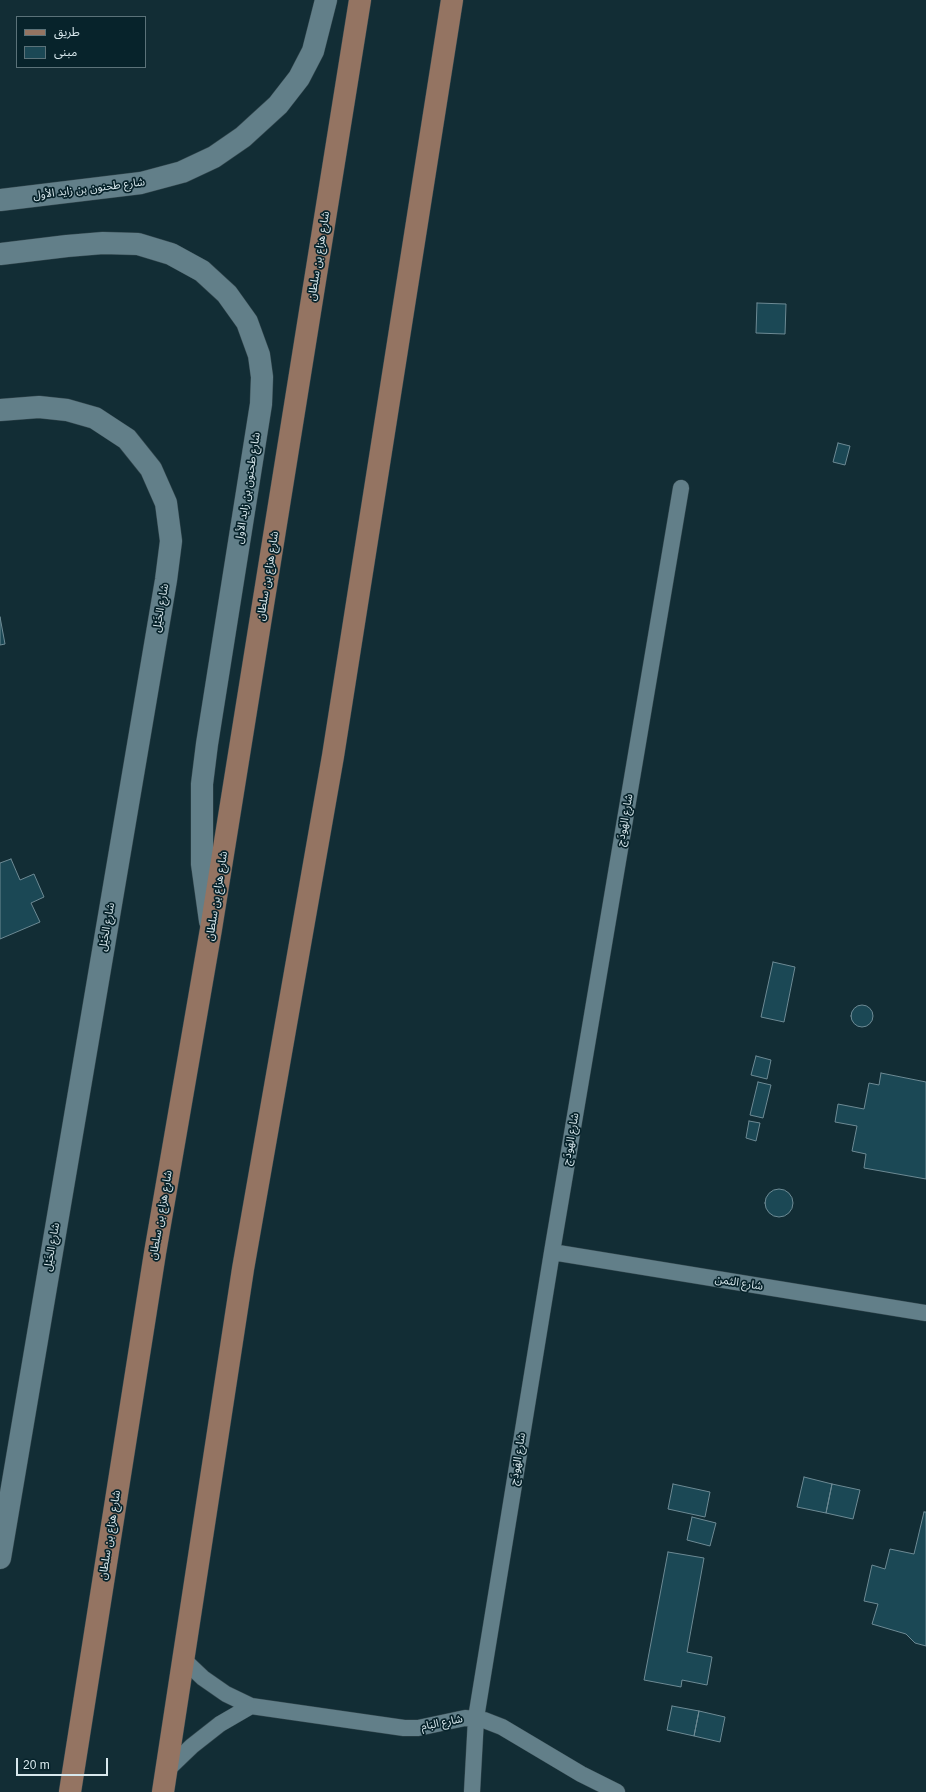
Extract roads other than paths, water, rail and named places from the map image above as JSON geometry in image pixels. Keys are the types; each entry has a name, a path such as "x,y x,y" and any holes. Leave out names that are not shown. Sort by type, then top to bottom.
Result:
{"main road":[{"name":"شارع هزاع بن سلطان","path":"70,1792 153,1260 211,929 360,0"},
{"path":"164,1792 243,1269 333,756 452,0"}],"street":[{"name":"شارع طحنون بن زايد الأول","path":"0,200 141,183 182,172 214,157 243,138 278,105 299,78 313,51 326,0"},
{"name":"شارع طحنون بن زايد الأول","path":"0,254 67,246 103,244 138,244 171,254 202,271 227,294 247,322 259,355 262,377 261,404 206,744 202,784 202,864 211,929"},
{"name":"شارع الخَيْل","path":"0,410 39,407 67,410 95,418 127,439 151,469 166,503 171,541 163,596 0,1558"}],"lane":[{"name":"شارع الهَودَج","path":"472,1792 476,1718 552,1252 681,488"},
{"name":"شارع الثمن","path":"552,1252 926,1313"},
{"name":"شارع البَام","path":"183,1659 203,1678 226,1694 251,1706 404,1728 418,1728 465,1718 476,1718 502,1727 580,1774 617,1792"},
{"path":"167,1770 192,1746 220,1724 251,1706"}]}
